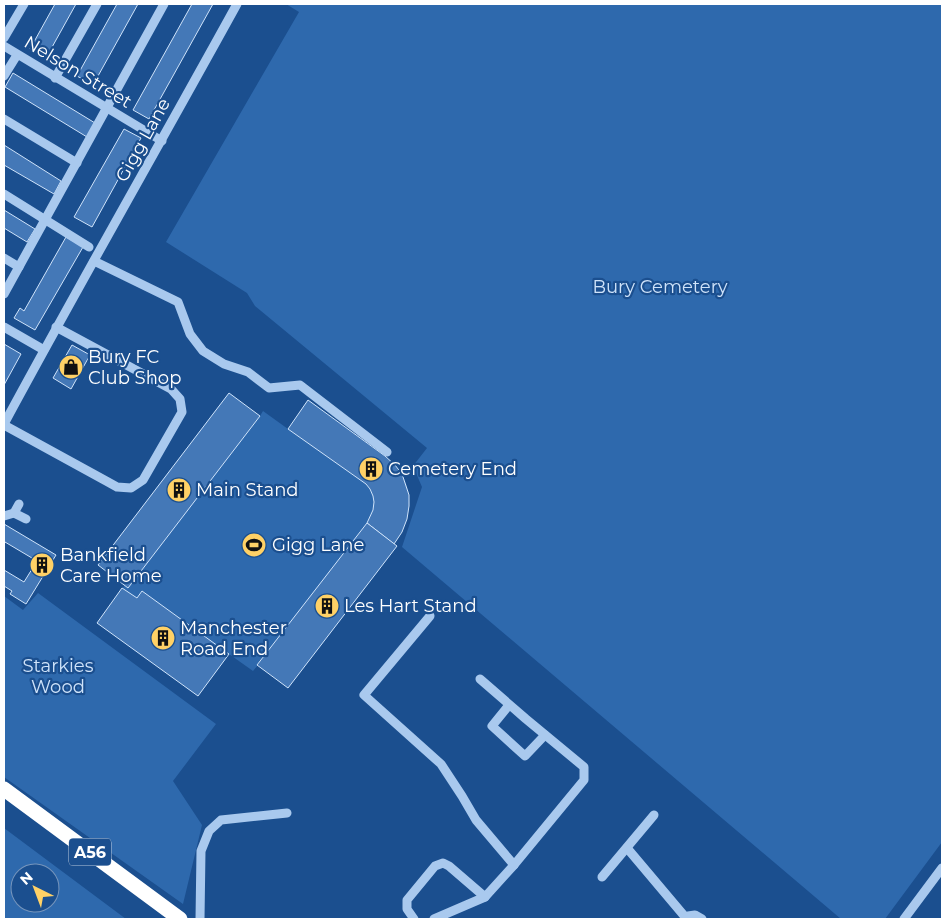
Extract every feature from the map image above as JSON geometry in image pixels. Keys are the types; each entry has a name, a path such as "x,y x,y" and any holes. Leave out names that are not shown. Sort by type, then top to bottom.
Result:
{"highway":[{"name":"A56","path":"4,789 180,919"}],"street":[{"path":"4,38 24,4"},
{"path":"55,78 97,4"},
{"path":"4,294 164,4"},
{"name":"Gigg Lane","path":"4,424 56,327 162,141 237,4"},
{"name":"Nelson Street","path":"4,46 162,141"},
{"path":"4,76 17,55"},
{"path":"4,119 77,163"},
{"path":"4,194 89,247"},
{"path":"4,258 19,267"},
{"path":"94,261 178,302 190,334 203,351 224,364 248,372 269,388 300,385 387,452"},
{"path":"4,326 44,350"},
{"path":"4,424 108,482 117,486 131,488 143,480 182,412 180,399 171,389 56,327"},
{"path":"14,513 19,504"},
{"path":"4,516 14,513 26,519"},
{"path":"430,616 364,694 441,764 476,820 514,865"},
{"path":"434,919 485,897 584,780 584,767 480,679"},
{"path":"510,705 492,726 525,756 545,735"},
{"path":"200,919 201,851 209,831 222,820 287,813"},
{"path":"602,877 654,815"},
{"path":"627,848 685,919 692,915 702,919"},
{"path":"414,919 407,909 407,900 435,866 443,863 485,897"},
{"path":"904,919 942,868"}],"green space":[{"name":"Bury Cemetery","path":"286,4 942,4 942,842 885,919 841,919 402,547 422,487 413,466 427,448 255,306 247,293 166,242 299,12"},
{"name":"Gigg Lane","path":"229,393 260,416 263,411 288,429 308,400 396,466 406,482 409,510 404,527 394,544 397,546 288,688 258,665 253,671 229,654 198,696 97,623 125,585 98,565"},
{"name":"Starkies Wood","path":"38,593 216,724 173,781 202,825 183,904 4,777 4,596 23,610"},
{"path":"4,828 51,863 10,863 10,913 60,913 60,870 126,919 4,919"}],"building":[{"path":"55,4 76,4 46,58 30,49"},
{"path":"117,4 138,4 93,85 77,76"},
{"path":"192,4 213,4 149,119 133,110"},
{"path":"13,73 95,123 87,137 5,87"},
{"path":"124,129 141,138 92,227 74,217"},
{"path":"4,145 61,181 54,194 4,165"},
{"path":"4,210 35,229 27,242 4,228"},
{"path":"66,237 83,247 35,330 14,318 20,308 24,311"},
{"path":"4,344 21,354 4,385"},
{"name":"Bury FC Club Shop","path":"72,345 90,355 71,389 53,378"},
{"name":"Main Stand","path":"229,393 260,416 128,588 98,565"},
{"name":"Cemetery End","path":"308,400 385,456 402,474 409,495 409,506 402,532 394,544 367,523 373,510 374,502 370,489 366,484 288,429"},
{"name":"Les Hart Stand","path":"367,523 397,546 288,688 257,665"},
{"name":"Bankfield Care Home","path":"4,524 56,555 26,604 10,594 12,591 4,586 4,570 24,582 37,561 5,542 4,545"},
{"name":"Manchester Road End","path":"122,588 137,598 142,591 229,654 198,696 97,623"}],"place":[{"name":"Bury FC Club Shop","path":"71,367"},
{"name":"Cemetery End","path":"371,469"},
{"name":"Main Stand","path":"179,490"},
{"name":"Gigg Lane","path":"254,545"},
{"name":"Bankfield Care Home","path":"42,565"},
{"name":"Les Hart Stand","path":"327,606"},
{"name":"Manchester Road End","path":"163,638"}]}
